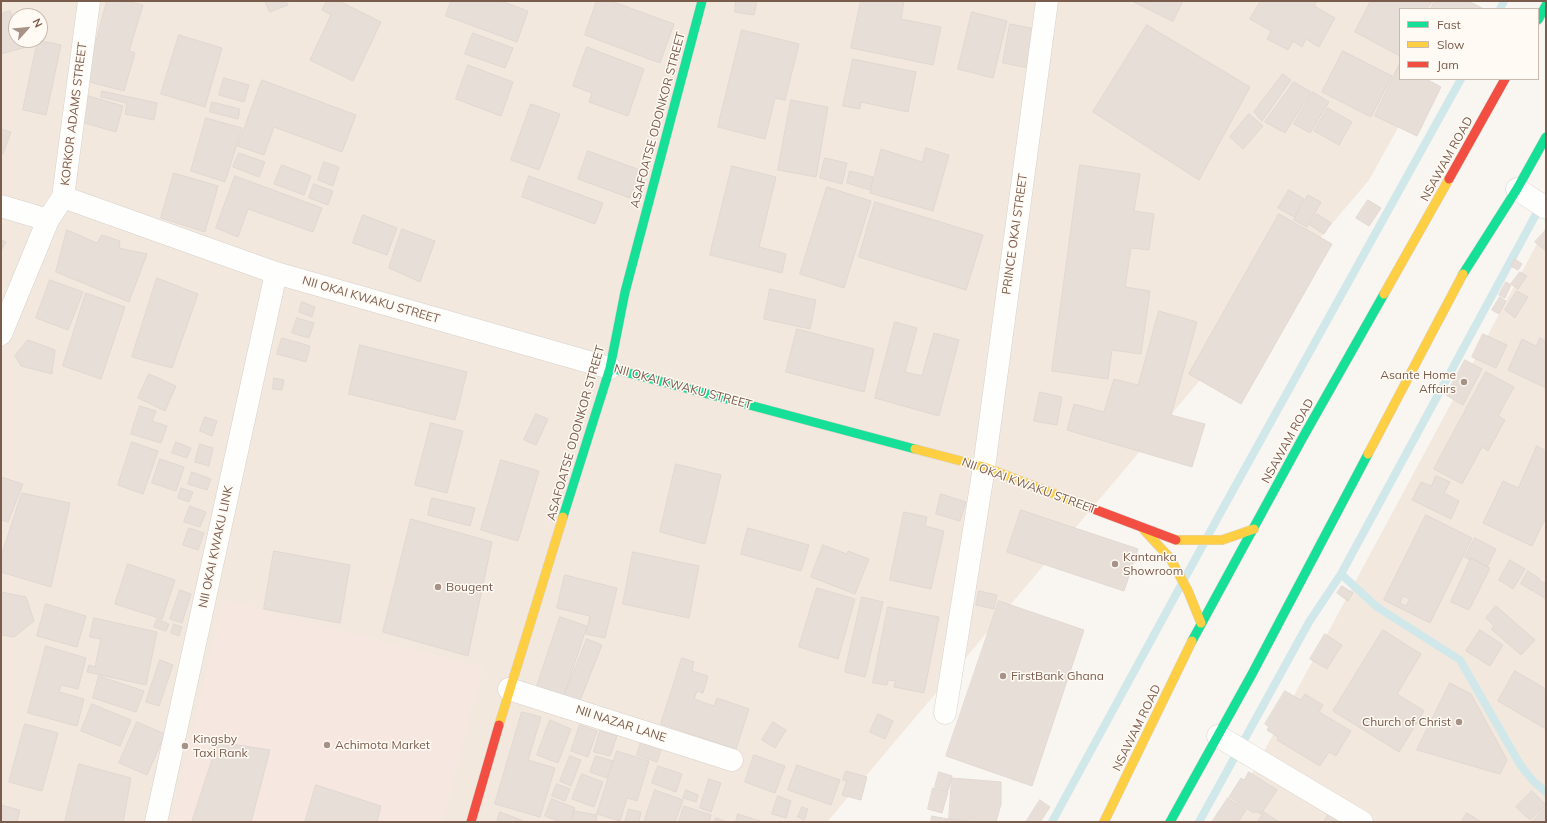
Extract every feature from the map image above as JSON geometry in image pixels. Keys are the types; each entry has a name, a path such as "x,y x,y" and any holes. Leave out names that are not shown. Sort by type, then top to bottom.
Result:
{"main road":[{"name":"ASAFOATSE ODONKOR STREET","path":"471,822 509,689 610,368 625,292 702,1"},
{"path":"1539,18 1546,5"},
{"name":"NSAWAM ROAD","path":"1104,822 1201,623 1254,529 1302,439 1504,80"},
{"path":"1170,822 1218,736 1457,284 1517,189 1546,137"},
{"name":"NII OKAI KWAKU STREET","path":"610,368 984,467 1176,540 1222,540 1254,529"},
{"name":"NII OKAI KWAKU STREET","path":"1142,528 1170,558 1188,591 1201,623"}],"street":[{"name":"KORKOR ADAMS STREET","path":"1,334 48,220 63,197 89,1"},
{"name":"PRINCE OKAI STREET","path":"945,713 984,467 1047,1"},
{"path":"1517,189 1546,208"},
{"name":"NII OKAI KWAKU STREET","path":"63,197 276,273 610,368"},
{"path":"1,206 48,220"},
{"name":"NII OKAI KWAKU LINK","path":"156,822 276,273"},
{"name":"NII NAZAR LANE","path":"509,689 732,760"},
{"path":"1218,736 1362,822"}],"shaded area":[{"path":"1,1 1468,1 1464,8 1399,8 1399,80 1424,80 1369,180 827,822 1,822"},
{"path":"1546,227 1546,822 1226,822"},
{"name":"Achimota Market","path":"223,600 483,667 443,822 172,822"}],"building":[{"path":"107,1 125,1 143,5 129,51 135,53 124,91 86,81"},
{"path":"265,1 286,1 288,5 270,12"},
{"path":"327,1 339,1 381,22 353,81 310,60 331,15 322,10"},
{"path":"451,1 501,1 528,11 517,42 446,16"},
{"path":"597,1 611,1 674,24 660,63 585,35"},
{"path":"736,1 757,1 754,15 735,12"},
{"path":"861,1 904,1 901,19 941,27 933,65 851,48"},
{"path":"1132,1 1183,1 1173,21"},
{"path":"1261,1 1317,1 1314,6 1335,18 1319,47 1306,39 1302,47 1293,41 1288,50 1267,39 1271,31 1250,19"},
{"path":"1371,1 1432,1 1428,8 1399,8 1399,55 1355,32"},
{"path":"1435,1 1468,1 1482,8 1432,8"},
{"path":"8,12 8,48 22,48 1,54 1,14"},
{"path":"972,12 1007,21 993,78 958,69"},
{"path":"1010,24 1036,29 1029,68 1003,63"},
{"path":"1147,25 1250,87 1199,180 1093,112"},
{"path":"742,30 799,44 785,100 775,98 765,139 718,127"},
{"path":"473,33 513,48 505,68 465,54"},
{"path":"179,35 222,48 205,107 161,94"},
{"path":"48,42 61,45 46,115 23,110 36,48 48,48"},
{"path":"587,47 644,69 628,116 589,102 592,93 573,86"},
{"path":"1343,51 1392,76 1371,117 1322,92"},
{"path":"853,59 916,72 908,112 861,102 860,109 843,106"},
{"path":"468,65 513,82 501,116 456,99"},
{"path":"1399,65 1399,80 1428,80 1441,87 1417,136 1375,116"},
{"path":"1283,74 1291,80 1262,121 1254,112"},
{"path":"224,78 249,85 244,102 219,95"},
{"path":"262,80 356,115 342,152 274,127 264,155 238,146"},
{"path":"1294,82 1311,92 1285,133 1265,122"},
{"path":"102,91 157,103 154,120 125,114 127,103 101,97"},
{"path":"1313,92 1329,102 1310,133 1294,124"},
{"path":"89,96 123,106 116,132 81,122"},
{"path":"791,100 828,107 816,177 778,170"},
{"path":"212,102 240,109 238,119 210,112"},
{"path":"531,104 560,114 539,170 511,160"},
{"path":"1328,108 1352,122 1339,145 1314,131"},
{"path":"1249,114 1263,126 1243,149 1230,137"},
{"path":"206,118 242,128 225,182 191,171"},
{"path":"1,129 11,132 3,154 1,153"},
{"path":"926,148 949,155 933,211 870,193 881,149 922,162"},
{"path":"588,151 640,170 630,198 578,179"},
{"path":"239,153 265,162 259,177 233,167"},
{"path":"825,158 847,163 842,184 820,178"},
{"path":"324,162 339,167 333,186 318,180"},
{"path":"282,165 311,176 304,195 274,184"},
{"path":"1080,165 1140,174 1134,211 1154,214 1149,250 1131,248 1125,287 1150,291 1141,354 1112,350 1108,379 1052,371"},
{"path":"732,166 776,177 759,247 786,254 782,273 710,255"},
{"path":"850,171 873,177 870,190 847,183"},
{"path":"174,173 218,186 205,232 161,218"},
{"path":"235,176 322,208 313,232 248,209 238,237 216,228"},
{"path":"529,176 603,203 595,224 522,197"},
{"path":"314,184 333,191 328,205 309,198"},
{"path":"827,187 871,201 844,288 800,274"},
{"path":"1289,190 1304,199 1294,217 1278,208"},
{"path":"1308,195 1321,202 1307,227 1294,220"},
{"path":"1368,200 1381,208 1369,226 1356,218"},
{"path":"875,202 983,235 966,290 859,257"},
{"path":"1279,214 1332,244 1241,404 1189,374"},
{"path":"1317,214 1331,223 1324,234 1310,225"},
{"path":"363,215 397,228 387,255 353,243"},
{"path":"402,229 435,241 420,282 389,268"},
{"path":"67,230 97,243 102,235 120,241 119,248 147,254 129,302 56,272"},
{"path":"1546,230 1546,251 1535,242"},
{"path":"1,240 6,242 1,251"},
{"path":"1515,259 1522,264 1518,270 1511,266"},
{"path":"1520,272 1527,276 1518,289 1511,284"},
{"path":"157,278 198,294 172,368 132,357"},
{"path":"50,280 83,292 68,330 36,318"},
{"path":"1506,282 1511,285 1505,298 1499,295"},
{"path":"770,289 816,300 810,329 764,319"},
{"path":"1517,291 1528,297 1515,318 1505,310"},
{"path":"86,293 125,307 101,379 63,366"},
{"path":"1500,297 1506,301 1499,314 1492,310"},
{"path":"302,302 315,307 312,317 299,312"},
{"path":"1159,311 1197,322 1171,415 1205,424 1192,467 1067,430 1074,404 1104,412 1114,379 1138,385"},
{"path":"297,318 314,323 309,338 292,333"},
{"path":"895,322 917,328 905,372 922,376 934,333 959,340 939,416 875,398"},
{"path":"797,329 874,349 864,392 786,372"},
{"path":"1483,334 1507,345 1496,368 1472,357"},
{"path":"282,338 310,346 306,362 277,354"},
{"path":"1540,338 1546,341 1546,388 1508,370 1522,339 1536,346"},
{"path":"28,340 55,350 52,374 21,366 15,356"},
{"path":"360,345 467,372 455,420 349,394"},
{"name":"Asante Home Affairs","path":"1465,360 1482,369 1463,405 1446,395"},
{"path":"1486,372 1514,387 1498,416 1505,420 1488,451 1482,447 1462,484 1434,469"},
{"path":"149,374 176,386 165,411 138,398"},
{"path":"274,378 284,380 282,390 273,389"},
{"path":"1040,392 1062,397 1057,425 1034,421"},
{"path":"140,406 156,411 152,421 167,426 161,443 131,434"},
{"path":"536,414 548,419 536,445 524,440"},
{"path":"205,417 217,421 212,436 200,431"},
{"path":"431,423 463,431 447,493 415,485"},
{"path":"132,442 158,451 143,494 118,485"},
{"path":"176,442 191,448 187,458 172,453"},
{"path":"200,444 213,448 209,466 195,462"},
{"path":"1537,446 1546,451 1546,517 1532,546 1483,523 1503,481 1518,488"},
{"path":"160,459 184,467 176,491 152,483"},
{"path":"501,460 539,471 518,541 481,530"},
{"path":"676,464 721,475 705,544 660,532"},
{"path":"192,472 211,479 207,490 188,484"},
{"path":"1436,476 1450,482 1444,493 1459,501 1451,519 1412,500 1421,482 1431,486"},
{"path":"1,477 23,484 8,522 1,520"},
{"path":"181,488 193,492 189,502 178,498"},
{"path":"22,493 70,503 51,587 1,572 1,557"},
{"path":"941,494 966,502 960,521 936,514"},
{"path":"432,498 475,508 470,526 428,515"},
{"path":"190,506 206,512 200,527 184,522"},
{"path":"1021,510 1138,549 1124,591 1007,552"},
{"path":"904,512 927,517 925,526 944,531 931,589 890,580"},
{"path":"1426,515 1472,538 1430,623 1384,600","holes":["1403,596 1410,599 1406,606 1400,603"]},
{"name":"Bougent","path":"411,519 492,542 468,656 383,632"},
{"path":"189,528 204,533 198,550 183,545"},
{"path":"748,528 809,545 801,571 741,554"},
{"path":"1475,538 1496,549 1487,567 1471,558 1470,560 1465,557"},
{"path":"823,545 847,554 848,551 869,559 855,594 811,577"},
{"path":"274,551 350,565 340,623 264,609"},
{"path":"633,552 699,566 689,618 623,604"},
{"path":"1471,558 1490,568 1469,610 1451,602"},
{"path":"1510,560 1525,569 1513,589 1499,580"},
{"path":"128,564 175,580 162,619 115,604"},
{"path":"1528,571 1540,579 1533,591 1521,584"},
{"path":"565,575 617,588 605,638 586,634 590,616 557,608"},
{"path":"1541,581 1546,584 1546,599 1535,592"},
{"path":"1342,586 1353,593 1348,601 1337,593"},
{"path":"817,588 855,599 838,659 799,647"},
{"path":"180,590 191,594 182,623 170,619"},
{"path":"979,591 997,595 994,609 976,605"},
{"path":"1,592 26,597 34,621 14,637 1,635"},
{"path":"862,597 883,602 865,677 845,672"},
{"path":"999,601 1084,630 1032,786 946,756"},
{"path":"46,604 86,616 77,647 37,636"},
{"path":"1496,606 1535,640 1521,655 1491,629 1494,626 1486,618"},
{"path":"888,607 939,617 924,693 894,687 896,681 888,680 887,685 873,683"},
{"path":"560,617 587,626 563,698 536,689"},
{"path":"94,618 157,632 146,685 87,672 89,665 95,667 101,639 90,637"},
{"path":"157,619 169,624 166,631 154,627"},
{"path":"174,624 182,627 179,636 171,633"},
{"path":"1383,630 1421,654 1397,694 1424,711 1399,752 1333,711"},
{"path":"1480,630 1503,645 1490,666 1466,651"},
{"path":"1325,634 1342,645 1327,669 1310,659"},
{"path":"587,639 602,645 577,708 562,702"},
{"path":"46,646 86,658 78,689 61,685 59,692 84,699 77,726 28,713"},
{"path":"682,658 694,662 692,671 708,676 703,693 697,691 694,699 714,706 717,698 749,709 736,749 661,724"},
{"path":"160,660 173,665 159,706 146,702"},
{"path":"1515,671 1546,689 1546,729 1498,701"},
{"path":"99,676 144,691 136,712 93,698"},
{"name":"Church of Christ","path":"1450,683 1471,694 1507,760 1500,774 1417,750"},
{"path":"1285,691 1301,700 1305,694 1323,705 1319,712 1351,731 1336,756 1329,752 1320,766 1277,740 1278,737 1267,730 1269,727 1265,724"},
{"path":"92,704 131,720 120,746 81,731"},
{"path":"522,712 541,717 528,760 555,768 540,817 495,804"},
{"path":"878,714 893,721 885,739 870,732"},
{"path":"550,720 571,729 558,763 537,755"},
{"path":"137,722 165,734 147,775 119,763"},
{"path":"773,722 786,730 775,748 762,740"},
{"path":"25,724 58,733 42,791 9,782"},
{"path":"580,725 597,731 588,757 571,751"},
{"path":"600,731 617,736 610,756 594,752"},
{"path":"643,736 663,743 657,762 637,755"},
{"path":"218,742 270,750 251,822 192,822"},
{"path":"617,751 649,761 637,801 627,798 620,821 597,814"},
{"path":"754,755 785,766 775,793 745,782"},
{"path":"570,756 581,760 571,786 560,781"},
{"path":"596,756 613,761 607,778 590,772"},
{"path":"79,764 131,778 123,822 65,822"},
{"path":"797,765 840,780 831,805 788,790"},
{"path":"658,766 682,774 676,792 652,783"},
{"path":"846,771 867,777 861,800 842,795 847,781 843,780"},
{"path":"939,772 952,776 948,791 935,787"},
{"path":"1249,772 1277,790 1261,814 1255,811 1254,813 1229,797 1241,778 1244,780"},
{"path":"582,774 603,782 594,807 572,799"},
{"path":"952,778 1001,782 1001,804 996,822 976,822 949,819"},
{"path":"709,779 721,783 711,812 700,808"},
{"path":"557,784 570,789 565,801 552,796"},
{"path":"316,785 381,806 377,822 305,822"},
{"path":"933,788 948,792 942,813 928,809"},
{"path":"655,790 683,800 675,822 644,822"},
{"path":"686,790 698,795 696,802 683,798"},
{"path":"1532,791 1546,805 1530,820 1516,807"},
{"path":"778,796 791,801 786,818 772,814"},
{"path":"1228,798 1246,810 1238,822 1212,822"},
{"path":"552,799 575,808 570,822 560,822 545,816"},
{"path":"1040,800 1050,807 1040,822 1026,822"},
{"path":"1,805 20,810 17,822 1,822"},
{"path":"684,806 711,815 709,822 679,822"},
{"path":"802,807 808,809 804,820 798,817"},
{"path":"1546,807 1546,822 1532,822"},
{"path":"629,809 641,812 639,822 625,822"},
{"path":"574,811 597,815 596,822 573,822"},
{"path":"500,812 526,822 497,822"},
{"path":"1264,812 1279,822 1258,822"},
{"path":"1329,813 1345,822 1324,822"},
{"path":"1467,813 1481,822 1461,822"},
{"path":"738,814 763,822 736,822"},
{"path":"932,816 947,819 946,822 931,822"},
{"path":"716,818 727,822 714,822"},
{"path":"947,819 970,822 947,822"}],"waterway":[{"path":"1500,8 1504,1"},
{"path":"1052,822 1222,510 1460,80"},
{"path":"1199,822 1309,622 1341,574 1541,205"},
{"path":"1341,574 1377,607 1460,660 1521,766 1534,782 1546,792"}],"traffic: fast":[{"path":"563,517 610,368 625,292 702,1"},
{"path":"1539,18 1546,5"},
{"path":"1463,274 1517,189 1546,137"},
{"path":"1192,641 1302,439 1384,294"},
{"path":"610,368 915,449"},
{"path":"1170,822 1252,674 1368,454"}],"traffic: slow":[{"path":"1384,294 1449,179"},
{"path":"1368,454 1463,274"},
{"path":"915,449 984,467 1091,508"},
{"path":"499,725 563,517"},
{"path":"1176,540 1222,540 1254,529"},
{"path":"1144,530 1170,558 1188,591 1201,623"},
{"path":"1104,822 1192,641"}],"traffic: jam":[{"path":"1449,179 1504,80"},
{"path":"1091,508 1176,540"},
{"path":"471,822 499,725"}],"place":[{"name":"Asante Home Affairs","path":"1464,382"},
{"name":"Kantanka Showroom","path":"1115,564"},
{"name":"Bougent","path":"438,587"},
{"name":"FirstBank Ghana","path":"1003,676"},
{"name":"Church of Christ","path":"1459,722"},
{"name":"Achimota Market","path":"327,745"},
{"name":"Kingsby Taxi Rank","path":"185,746"}]}
